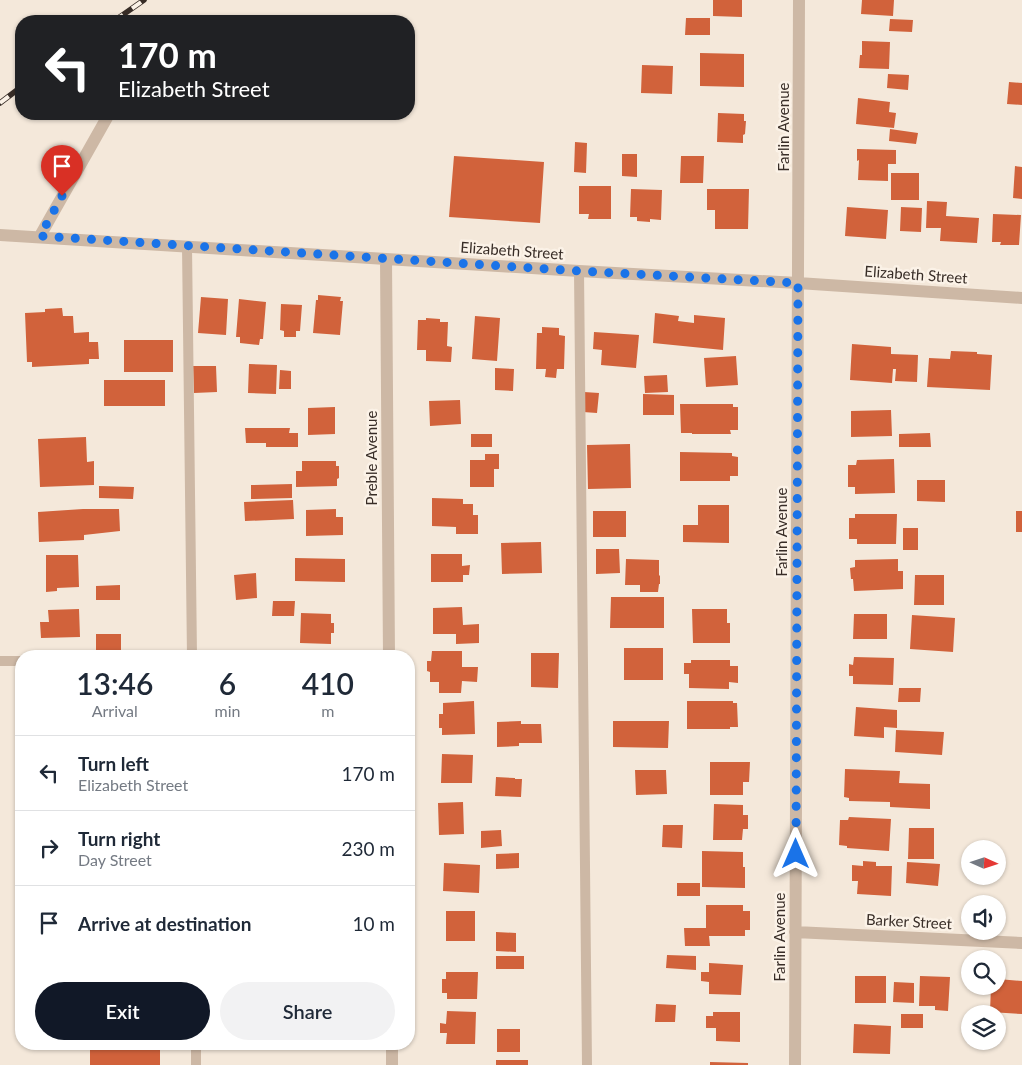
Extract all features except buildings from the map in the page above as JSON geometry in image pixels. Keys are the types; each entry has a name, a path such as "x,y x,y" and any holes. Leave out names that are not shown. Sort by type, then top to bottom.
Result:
{"street":[{"name":"Farlin Avenue","path":"795,1065 799,0"},
{"path":"40,236 106,120"},
{"name":"Elizabeth Street","path":"0,235 1022,298"},
{"name":"Preble Avenue","path":"386,259 389,650"},
{"name":"Barker Street","path":"795,932 1022,942"},
{"path":"392,1050 392,1065"}],"lane":[{"path":"187,246 192,650"},
{"path":"579,271 588,1065"},
{"path":"0,661 15,661"},
{"path":"196,1050 196,1065"}],"railway":[{"path":"123,15 144,0"},
{"path":"0,103 15,92"}],"route":[{"path":"62,196 40,236 579,271 798,283 796,854"}]}
